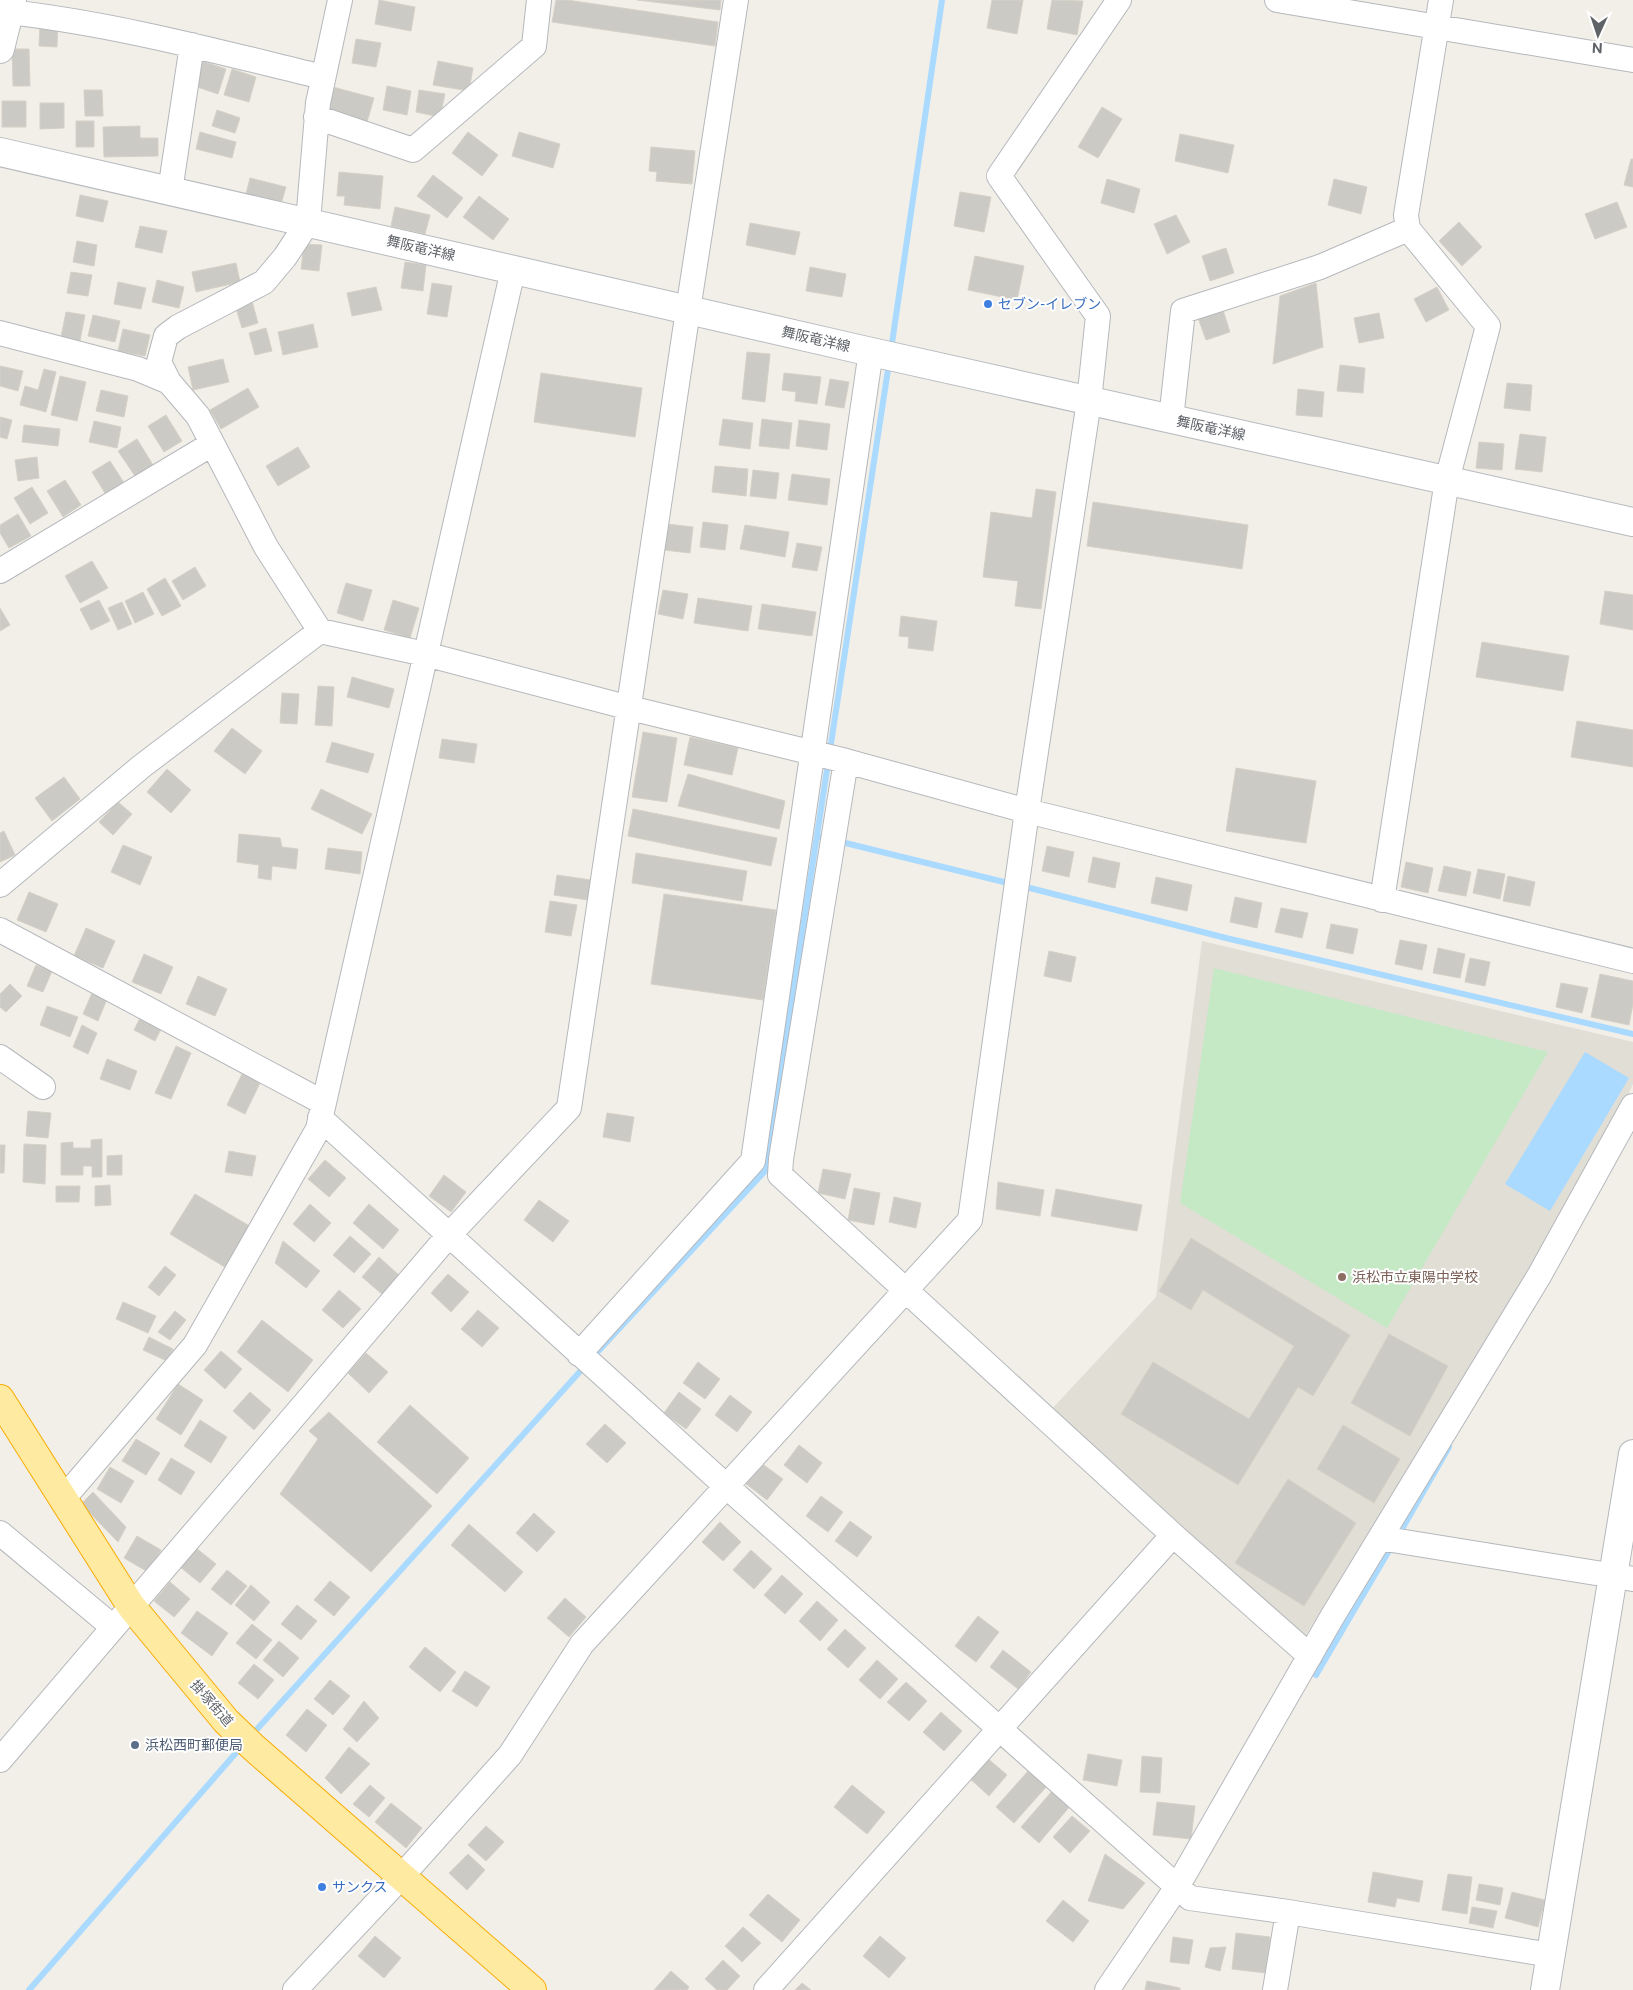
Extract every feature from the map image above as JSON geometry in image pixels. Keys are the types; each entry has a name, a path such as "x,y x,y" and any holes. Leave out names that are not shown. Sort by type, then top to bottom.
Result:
{"highway":[{"name":"掛塚街道","path":"0,1399 131,1606 245,1739 532,1990"}],"main road":[{"path":"0,49 7,13"},
{"name":"舞阪竜洋線","path":"0,152 1089,401 1633,522"},
{"path":"1545,1990 1623,1577 1633,1454"}],"street":[{"path":"340,0 316,117 308,222 285,257 264,282 178,327 166,336 159,362 169,382 198,416 266,547 320,631 425,654 630,708 846,761 1027,811 1633,961"},
{"path":"316,117 413,150 534,46 539,0"},
{"path":"0,1760 448,1235 569,1108 736,0"},
{"path":"295,1990 401,1877 510,1755 582,1644 970,1220 1027,811 1089,401 1098,316 998,176 1119,0"},
{"path":"1277,0 1633,60"},
{"path":"1382,900 1447,480 1488,326 1408,229 1406,215 1441,0"},
{"path":"7,13 66,18 192,45 323,77"},
{"path":"170,191 192,45"},
{"path":"1171,419 1183,311 1320,267 1408,229"},
{"path":"63,1499 195,1345 318,1129 513,270"},
{"path":"0,332 138,369 169,382"},
{"path":"585,1358 753,1161 869,351"},
{"path":"0,571 212,444"},
{"path":"0,885 142,766 320,631"},
{"path":"846,761 780,1175 1173,1535 1310,1656"},
{"path":"0,930 322,1111 448,1235 726,1486 1190,1898 1551,1955"},
{"path":"0,1057 43,1087"},
{"path":"1107,1990 1177,1887 1310,1656 1539,1276 1633,1106"},
{"path":"0,1533 113,1627"},
{"path":"766,1990 999,1727 1173,1535"},
{"path":"1380,1538 1623,1577"},
{"path":"1275,1990 1288,1912"}],"shaded area":[{"name":"浜松市立東陽中学校","path":"1202,941 1633,1042 1633,1084 1611,1131 1539,1257 1304,1638 1050,1411 1156,1297"}],"green space":[{"path":"1214,968 1548,1052 1387,1328 1180,1203"}],"water":[{"path":"1585,1052 1629,1078 1550,1211 1505,1184"}],"building":[{"path":"379,0 415,7 411,31 375,24"},
{"path":"556,0 718,22 715,46 552,22"},
{"path":"637,0 721,0 720,10"},
{"path":"992,0 1023,0 1017,34 987,28"},
{"path":"1052,0 1083,1 1077,35 1047,29"},
{"path":"40,23 58,23 57,47 39,46"},
{"path":"356,39 381,43 376,67 352,63"},
{"path":"12,49 29,49 30,86 13,86"},
{"path":"202,61 226,69 218,94 194,86"},
{"path":"438,61 473,68 469,91 433,85"},
{"path":"232,69 256,77 249,102 224,95"},
{"path":"387,86 411,91 407,115 383,110"},
{"path":"333,87 374,98 367,122 326,111"},
{"path":"84,90 102,90 103,116 85,116"},
{"path":"419,90 445,94 440,117 416,112"},
{"path":"2,101 26,101 26,127 2,127"},
{"path":"40,103 64,103 64,128 40,129"},
{"path":"1102,107 1122,119 1098,158 1078,147"},
{"path":"217,110 240,118 235,133 212,126"},
{"path":"76,121 94,121 94,147 76,147"},
{"path":"140,126 140,138 158,138 158,156 104,157 103,127"},
{"path":"200,132 236,142 232,158 196,149"},
{"path":"468,132 498,155 482,176 452,153"},
{"path":"519,132 560,144 553,168 512,156"},
{"path":"1180,134 1234,145 1228,173 1175,161"},
{"path":"651,147 695,151 692,184 656,181 657,172 649,171"},
{"path":"1631,159 1633,159 1633,187 1624,185"},
{"path":"339,172 383,176 380,209 344,205 345,196 337,196"},
{"path":"433,175 463,198 447,218 417,196"},
{"path":"250,178 286,187 281,204 246,194"},
{"path":"1107,179 1140,189 1134,213 1101,203"},
{"path":"1334,179 1367,187 1361,214 1328,205"},
{"path":"960,192 991,197 984,232 954,226"},
{"path":"80,195 108,201 103,222 76,216"},
{"path":"479,196 509,219 493,240 463,217"},
{"path":"1617,202 1627,227 1595,239 1585,214"},
{"path":"395,207 430,215 425,234 391,226"},
{"path":"1176,215 1190,242 1167,254 1154,224"},
{"path":"1459,222 1482,247 1462,266 1439,241"},
{"path":"750,223 800,232 795,255 746,245"},
{"path":"140,226 167,231 162,253 135,247"},
{"path":"77,241 97,245 94,266 73,262"},
{"path":"304,244 322,245 319,271 301,269"},
{"path":"1226,248 1234,273 1210,281 1202,256"},
{"path":"975,256 1024,266 1017,300 968,290"},
{"path":"405,262 426,265 423,291 401,288"},
{"path":"236,263 240,282 196,292 192,272"},
{"path":"810,267 846,274 842,297 806,291"},
{"path":"71,272 92,275 88,296 67,293"},
{"path":"157,280 184,287 179,308 152,302"},
{"path":"118,282 146,288 141,309 114,304"},
{"path":"432,283 452,286 447,317 427,314"},
{"path":"1316,283 1323,347 1273,364 1280,296"},
{"path":"376,287 382,310 352,316 347,293"},
{"path":"1437,287 1449,310 1426,322 1414,299"},
{"path":"252,301 258,323 242,328 235,305"},
{"path":"1222,307 1230,332 1206,340 1197,315"},
{"path":"66,312 85,315 80,341 61,337"},
{"path":"1379,313 1384,338 1359,343 1354,318"},
{"path":"93,315 120,321 115,342 88,336"},
{"path":"313,324 318,347 283,355 278,332"},
{"path":"266,328 272,351 255,355 249,333"},
{"path":"123,329 150,335 145,356 118,351"},
{"path":"747,352 770,354 765,402 742,399"},
{"path":"223,359 229,382 193,390 188,367"},
{"path":"1340,365 1365,368 1363,393 1337,391"},
{"path":"0,366 23,371 18,391 0,386"},
{"path":"44,369 56,372 46,412 20,405 25,386 38,390"},
{"path":"541,373 642,388 635,437 534,422"},
{"path":"784,373 821,377 817,404 795,401 796,392 782,390"},
{"path":"60,376 86,382 77,421 51,415"},
{"path":"830,379 849,382 844,408 825,405"},
{"path":"1507,383 1532,385 1530,411 1504,408"},
{"path":"248,388 259,407 221,429 210,410"},
{"path":"1298,389 1324,392 1322,417 1296,415"},
{"path":"101,390 128,396 124,417 96,411"},
{"path":"166,415 182,441 164,452 148,426"},
{"path":"0,417 12,420 7,439 0,437"},
{"path":"723,419 753,423 750,449 719,445"},
{"path":"762,419 792,423 789,449 759,446"},
{"path":"799,420 830,424 827,450 796,446"},
{"path":"94,421 121,427 117,448 89,442"},
{"path":"24,425 60,429 58,446 22,442"},
{"path":"1520,434 1546,437 1542,472 1515,469"},
{"path":"137,439 153,465 135,476 118,451"},
{"path":"1479,442 1504,444 1502,470 1476,468"},
{"path":"298,447 310,467 278,486 266,466"},
{"path":"37,457 39,478 18,481 15,460"},
{"path":"110,461 126,486 108,498 92,472"},
{"path":"715,466 748,469 746,496 712,492"},
{"path":"753,470 779,473 776,499 750,496"},
{"path":"792,474 830,479 827,505 788,500"},
{"path":"65,480 81,505 63,517 47,491"},
{"path":"32,487 48,513 30,524 14,498"},
{"path":"1036,489 1056,492 1041,609 1015,606 1018,581 983,577 991,512 1032,518"},
{"path":"1093,502 1248,525 1242,569 1087,546"},
{"path":"18,514 31,536 9,548 0,533 0,525"},
{"path":"703,522 728,525 725,550 700,547"},
{"path":"667,524 693,527 690,553 664,550"},
{"path":"745,525 789,532 785,557 740,549"},
{"path":"797,543 822,547 817,571 792,567"},
{"path":"92,561 108,588 80,603 65,576"},
{"path":"195,567 206,586 183,600 172,581"},
{"path":"165,578 181,606 162,616 147,589"},
{"path":"346,583 372,590 363,621 337,613"},
{"path":"663,590 688,594 683,619 658,614"},
{"path":"1605,591 1633,595 1633,630 1600,624"},
{"path":"143,592 154,614 135,623 125,601"},
{"path":"698,598 752,606 748,631 694,623"},
{"path":"99,600 110,621 91,630 80,609"},
{"path":"393,600 419,608 410,638 384,630"},
{"path":"122,602 132,624 118,630 108,608"},
{"path":"762,604 816,612 812,636 758,629"},
{"path":"0,608 10,625 0,631"},
{"path":"901,616 937,621 933,651 908,648 909,637 899,636"},
{"path":"1482,642 1569,656 1563,691 1476,677"},
{"path":"352,677 394,689 389,708 347,697"},
{"path":"318,686 334,687 332,726 315,725"},
{"path":"282,693 299,694 297,724 280,723"},
{"path":"1577,721 1633,730 1633,767 1571,757"},
{"path":"232,728 262,751 245,774 214,751"},
{"path":"643,732 677,738 667,802 632,797"},
{"path":"690,737 738,748 732,775 684,765"},
{"path":"442,739 477,744 474,763 439,758"},
{"path":"332,742 374,754 368,773 326,762"},
{"path":"1236,768 1316,781 1306,843 1226,831"},
{"path":"167,769 191,790 171,813 147,792"},
{"path":"688,774 785,801 779,829 678,806"},
{"path":"64,777 80,799 52,821 35,798"},
{"path":"321,789 372,814 362,834 311,809"},
{"path":"118,802 132,814 113,835 99,822"},
{"path":"633,809 777,838 771,866 628,836"},
{"path":"4,831 15,855 0,862 0,833"},
{"path":"239,834 280,838 282,847 298,849 296,869 272,866 271,880 258,878 259,865 237,862"},
{"path":"123,845 152,857 140,885 111,872"},
{"path":"1047,846 1074,852 1069,877 1042,871"},
{"path":"328,848 362,852 360,874 325,869"},
{"path":"636,853 747,871 742,901 632,883"},
{"path":"1093,857 1120,863 1115,888 1088,882"},
{"path":"1406,862 1433,868 1428,893 1401,887"},
{"path":"1444,866 1471,872 1466,896 1438,891"},
{"path":"1478,869 1505,874 1500,899 1473,893"},
{"path":"557,875 591,880 588,900 554,895"},
{"path":"1508,876 1535,882 1530,906 1503,901"},
{"path":"1156,877 1192,885 1187,911 1151,903"},
{"path":"29,892 58,904 46,932 17,920"},
{"path":"664,894 776,910 763,1000 651,984"},
{"path":"1235,897 1262,903 1257,928 1230,922"},
{"path":"550,901 577,905 571,936 545,932"},
{"path":"1281,908 1308,913 1302,938 1275,932"},
{"path":"1331,924 1358,929 1353,954 1326,948"},
{"path":"86,928 115,941 103,968 74,956"},
{"path":"1400,940 1427,945 1422,970 1395,964"},
{"path":"1438,948 1465,954 1460,978 1433,973"},
{"path":"1049,951 1076,957 1071,982 1044,976"},
{"path":"144,954 173,967 161,994 132,982"},
{"path":"1470,958 1490,962 1485,986 1465,982"},
{"path":"36,965 52,971 43,992 27,986"},
{"path":"1600,974 1633,981 1633,1004 1629,1025 1591,1017"},
{"path":"198,976 227,989 215,1016 186,1004"},
{"path":"1561,983 1588,988 1582,1013 1556,1007"},
{"path":"10,984 22,996 6,1012 0,1007 0,994"},
{"path":"92,993 107,999 98,1021 83,1014"},
{"path":"47,1006 78,1017 70,1037 40,1025"},
{"path":"141,1016 162,1027 155,1041 134,1030"},
{"path":"82,1025 97,1033 88,1054 73,1047"},
{"path":"176,1046 191,1053 171,1099 155,1093"},
{"path":"107,1059 137,1071 130,1090 100,1079"},
{"path":"242,1074 260,1083 245,1114 227,1105"},
{"path":"28,1111 51,1113 48,1138 26,1136"},
{"path":"607,1113 634,1117 630,1142 603,1137"},
{"path":"102,1139 102,1177 92,1177 92,1166 83,1166 83,1175 61,1175 61,1143 73,1142 73,1148 91,1148 91,1140"},
{"path":"24,1144 46,1145 45,1184 23,1182"},
{"path":"0,1145 5,1145 4,1173 0,1173"},
{"path":"229,1151 256,1156 252,1176 225,1172"},
{"path":"122,1155 122,1175 107,1175 107,1156"},
{"path":"325,1160 346,1178 329,1197 308,1179"},
{"path":"823,1169 851,1174 845,1199 818,1193"},
{"path":"444,1175 466,1192 451,1212 429,1196"},
{"path":"998,1182 1044,1190 1040,1216 996,1209"},
{"path":"110,1185 111,1205 95,1206 95,1186"},
{"path":"56,1186 80,1186 79,1202 56,1202"},
{"path":"854,1188 880,1193 874,1225 848,1220"},
{"path":"1056,1189 1142,1205 1137,1231 1051,1216"},
{"path":"195,1194 253,1228 228,1269 170,1234"},
{"path":"894,1197 921,1203 916,1228 889,1222"},
{"path":"539,1200 569,1221 553,1242 524,1220"},
{"path":"310,1204 331,1223 314,1242 293,1224"},
{"path":"369,1204 399,1230 383,1249 353,1223"},
{"path":"350,1236 371,1254 354,1273 333,1255"},
{"path":"1191,1238 1350,1335 1313,1396 1298,1387 1238,1485 1121,1414 1153,1362 1249,1419 1294,1346 1203,1290 1191,1310 1159,1291"},
{"path":"283,1241 320,1271 306,1288 275,1263"},
{"path":"379,1257 400,1276 383,1295 362,1277"},
{"path":"165,1266 176,1275 159,1296 148,1287"},
{"path":"448,1274 469,1292 451,1312 431,1293"},
{"path":"339,1290 361,1309 343,1328 322,1310"},
{"path":"123,1302 156,1316 148,1333 116,1319"},
{"path":"478,1310 499,1328 482,1347 461,1329"},
{"path":"175,1311 186,1320 170,1340 158,1332"},
{"path":"262,1320 313,1360 288,1392 237,1352"},
{"path":"1389,1334 1448,1366 1410,1436 1351,1403"},
{"path":"149,1337 173,1349 167,1361 143,1350"},
{"path":"221,1351 242,1369 225,1389 204,1370"},
{"path":"366,1353 388,1372 369,1393 348,1373"},
{"path":"698,1362 720,1379 705,1399 683,1383"},
{"path":"178,1384 203,1400 181,1435 156,1419"},
{"path":"250,1392 271,1410 254,1430 233,1411"},
{"path":"679,1392 701,1409 686,1429 664,1413"},
{"path":"730,1395 752,1412 737,1432 715,1415"},
{"path":"410,1405 469,1458 437,1494 377,1442"},
{"path":"329,1412 432,1506 371,1572 280,1494 318,1439 309,1431"},
{"path":"200,1420 227,1437 211,1463 184,1446"},
{"path":"605,1424 626,1443 607,1463 586,1444"},
{"path":"1343,1425 1400,1459 1374,1503 1317,1469"},
{"path":"136,1439 160,1453 146,1475 122,1461"},
{"path":"799,1445 822,1463 807,1483 784,1465"},
{"path":"171,1458 195,1472 181,1495 158,1480"},
{"path":"761,1463 783,1479 767,1500 745,1483"},
{"path":"110,1467 134,1481 121,1503 97,1489"},
{"path":"1288,1479 1356,1523 1304,1606 1235,1563"},
{"path":"93,1492 126,1527 118,1542 81,1504"},
{"path":"821,1496 843,1512 828,1532 806,1516"},
{"path":"534,1513 555,1532 537,1552 516,1533"},
{"path":"850,1521 872,1537 857,1557 835,1541"},
{"path":"720,1522 741,1542 723,1561 702,1542"},
{"path":"469,1524 523,1572 505,1592 451,1545"},
{"path":"137,1536 161,1550 148,1572 124,1558"},
{"path":"196,1548 216,1564 200,1583 180,1567"},
{"path":"751,1550 772,1569 754,1589 733,1570"},
{"path":"227,1570 247,1586 231,1605 211,1589"},
{"path":"782,1575 803,1594 785,1614 764,1595"},
{"path":"330,1581 350,1597 334,1616 314,1600"},
{"path":"170,1582 190,1599 174,1617 154,1601"},
{"path":"251,1585 270,1602 254,1621 235,1605"},
{"path":"565,1598 586,1617 569,1637 547,1618"},
{"path":"817,1601 838,1620 820,1641 799,1621"},
{"path":"297,1605 317,1621 301,1640 281,1624"},
{"path":"197,1611 228,1633 212,1656 181,1633"},
{"path":"978,1616 999,1632 976,1662 955,1646"},
{"path":"252,1624 272,1640 256,1659 236,1643"},
{"path":"845,1629 866,1648 848,1668 827,1649"},
{"path":"279,1641 299,1658 283,1677 263,1660"},
{"path":"425,1647 456,1672 440,1692 409,1667"},
{"path":"1003,1650 1031,1672 1018,1689 990,1667"},
{"path":"877,1660 898,1679 880,1699 859,1680"},
{"path":"254,1664 274,1680 258,1699 238,1683"},
{"path":"465,1671 490,1687 477,1707 452,1691"},
{"path":"330,1680 350,1696 333,1715 314,1699"},
{"path":"906,1682 927,1701 909,1721 887,1702"},
{"path":"364,1701 379,1718 357,1742 343,1729"},
{"path":"307,1709 327,1725 306,1752 286,1735"},
{"path":"941,1712 962,1731 944,1751 923,1732"},
{"path":"349,1747 370,1764 341,1794 325,1778"},
{"path":"1088,1754 1122,1760 1117,1786 1083,1780"},
{"path":"1142,1756 1162,1758 1160,1793 1140,1792"},
{"path":"986,1757 1007,1775 989,1796 968,1777"},
{"path":"1029,1770 1047,1786 1014,1823 996,1807"},
{"path":"370,1785 385,1798 369,1817 353,1804"},
{"path":"852,1785 885,1812 867,1834 834,1807"},
{"path":"1053,1790 1071,1805 1039,1843 1021,1827"},
{"path":"1157,1802 1195,1806 1191,1839 1153,1835"},
{"path":"391,1803 422,1828 406,1848 375,1822"},
{"path":"1072,1816 1090,1831 1070,1853 1053,1837"},
{"path":"486,1826 504,1842 486,1861 468,1845"},
{"path":"468,1854 485,1870 467,1890 449,1873"},
{"path":"1105,1854 1145,1883 1123,1909 1088,1901"},
{"path":"1373,1872 1423,1881 1419,1902 1397,1898 1395,1907 1368,1902"},
{"path":"1448,1874 1472,1877 1467,1914 1442,1910"},
{"path":"1479,1884 1503,1888 1500,1905 1476,1900"},
{"path":"1512,1892 1545,1900 1538,1927 1505,1918"},
{"path":"768,1894 800,1920 782,1942 749,1915"},
{"path":"1063,1900 1089,1921 1073,1942 1046,1921"},
{"path":"1472,1907 1497,1911 1493,1928 1469,1923"},
{"path":"743,1927 761,1943 742,1962 725,1946"},
{"path":"1236,1933 1270,1937 1266,1973 1232,1969"},
{"path":"375,1936 401,1958 384,1978 358,1956"},
{"path":"880,1936 906,1958 889,1978 863,1956"},
{"path":"1173,1937 1193,1940 1189,1964 1170,1962"},
{"path":"1226,1947 1220,1971 1205,1967 1210,1948"},
{"path":"723,1960 740,1976 727,1990 717,1990 705,1979"},
{"path":"671,1971 689,1987 687,1990 654,1990"},
{"path":"1147,1981 1180,1988 1180,1990 1145,1990"},
{"path":"802,1983 811,1990 795,1990"}],"waterway":[{"path":"891,350 942,0"},
{"path":"592,1358 766,1170 889,363"},
{"path":"817,836 1012,884"},
{"path":"1022,886 1230,939 1633,1034"},
{"path":"250,1737 585,1366"},
{"path":"1398,1536 1449,1447"},
{"path":"1308,1668 1316,1675 1393,1544"},
{"path":"29,1990 242,1746"}],"place":[{"name":"セブン-イレブン","path":"988,304"},
{"name":"浜松市立東陽中学校","path":"1342,1277"},
{"name":"浜松西町郵便局","path":"135,1745"},
{"name":"サンクス","path":"322,1887"}]}
